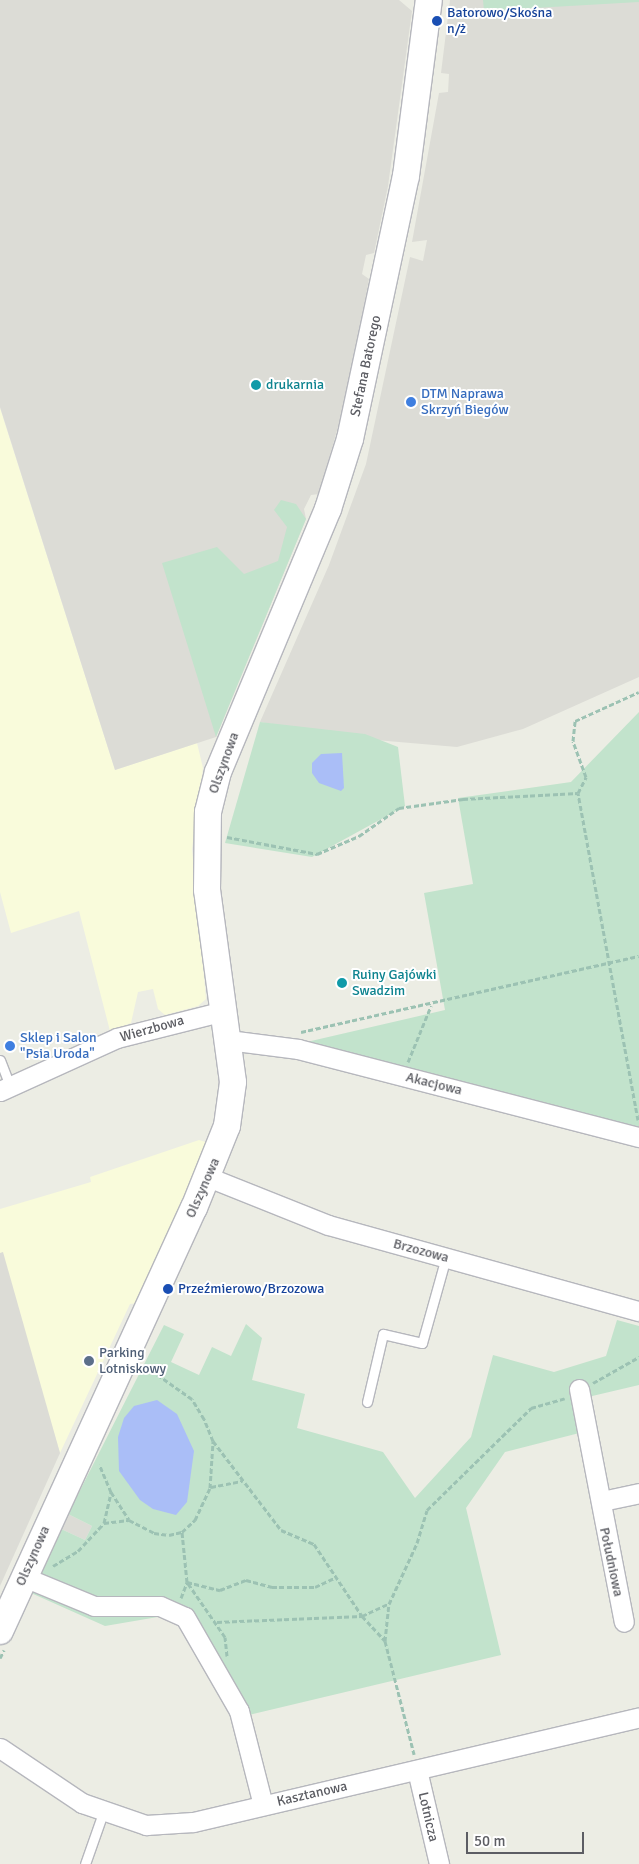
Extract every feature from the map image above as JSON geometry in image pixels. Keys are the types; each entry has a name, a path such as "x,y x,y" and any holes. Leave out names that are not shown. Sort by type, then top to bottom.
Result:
{"street":[{"name":"Stefana Batorego","path":"242,715 328,509 350,439 408,166 429,0"},
{"name":"Olszynowa","path":"0,1631 30,1579 208,1177 232,1105 228,1040 207,890 206,834 212,792 242,715"},
{"name":"Wierzbowa","path":"5,1088 117,1038 224,1011"},
{"name":"Akacjowa","path":"228,1040 270,1044 639,1137"},
{"name":"Brzozowa","path":"208,1177 328,1225 639,1311"},
{"name":"Południowa","path":"579,1391 602,1501 602,1518 624,1622"},
{"path":"602,1501 639,1493"},
{"path":"30,1579 94,1606 175,1611 189,1621 239,1711 263,1805"},
{"name":"Kasztanowa","path":"0,1748 103,1813 146,1825 193,1822 639,1717"},
{"name":"Lotnicza","path":"417,1770 439,1864"}],"lane":[{"path":"0,1060 5,1088"},
{"path":"367,1402 383,1334 422,1343 446,1257"},
{"path":"85,1864 103,1813"}],"path":[{"path":"639,692 575,721 574,741 586,777 578,793 639,1124"},
{"path":"206,834 316,854 359,836 398,808 463,799 578,793"},
{"path":"270,1044 335,1023 432,1005 639,956"},
{"path":"403,1076 432,1005"},
{"path":"417,1770 397,1681 385,1641 389,1604 417,1543 427,1510 531,1408 579,1391 639,1357"},
{"path":"136,1360 192,1400 214,1441 242,1481 281,1530 314,1544 334,1578 362,1616 385,1641"},
{"path":"97,1459 111,1492 129,1520 154,1533 182,1532 195,1520 210,1488 214,1441"},
{"path":"210,1488 242,1481"},
{"path":"30,1579 78,1551 104,1523 111,1492"},
{"path":"104,1523 129,1520"},
{"path":"175,1611 187,1582 182,1532"},
{"path":"187,1582 220,1590 246,1580 272,1587 294,1584 315,1588 334,1578"},
{"path":"217,1622 362,1616 389,1604"}],"shaded area":[{"path":"0,0 399,0 412,11 388,186 374,253 366,255 362,274 369,279 347,395 319,494 311,495 304,509 306,519 216,737 115,770 0,407"},
{"path":"450,0 639,0 639,677 523,729 457,747 364,739 260,722 329,565 366,464 410,257 423,261 427,240 412,242 439,93 448,92 449,74 441,73"},
{"path":"483,0 639,0 639,2 484,11"},
{"path":"0,408 115,770 197,743 203,768 192,849 206,999 198,1006 165,1015 158,1009 153,989 138,992 131,1023 110,1031 79,911 11,933 0,892"},
{"path":"281,500 296,504 306,519 216,737 162,563 217,547 244,574 278,561 287,527 274,510"},
{"path":"639,712 639,1128 298,1044 445,1010 424,893 473,884 458,798 571,782"},
{"path":"260,722 365,734 398,747 405,806 312,857 225,843"},
{"path":"199,1140 209,1143 138,1303 130,1304 60,1453 0,1253 0,1209 91,1182 90,1177"},
{"path":"3,1252 60,1453 0,1586 0,1253"},
{"path":"617,1320 639,1326 639,1385 588,1397 595,1429 505,1452 466,1508 501,1655 249,1715 187,1612 105,1626 31,1593 61,1529 85,1540 92,1526 68,1514 164,1325 184,1334 171,1362 199,1375 212,1347 231,1356 246,1324 262,1338 252,1380 305,1394 297,1428 383,1452 415,1498 471,1437 493,1355 554,1372 606,1356"},
{"path":"68,1514 92,1526 85,1540 61,1529"}],"water":[{"path":"342,753 344,788 341,791 319,783 312,773 312,763 321,754"},
{"path":"157,1400 177,1414 194,1451 187,1502 176,1515 153,1509 140,1500 119,1471 118,1437 124,1418 134,1406"}],"place":[{"name":"Batorowo/Skośna n/ż","path":"437,21"},
{"name":"drukarnia","path":"256,385"},
{"name":"DTM Naprawa Skrzyń Biegów","path":"411,402"},
{"name":"Ruiny Gajówki Swadzim","path":"342,983"},
{"name":"Sklep i Salon \"Psia Uroda\"","path":"10,1046"},
{"name":"Przeźmierowo/Brzozowa","path":"168,1289"},
{"name":"Parking Lotniskowy","path":"89,1361"}]}
